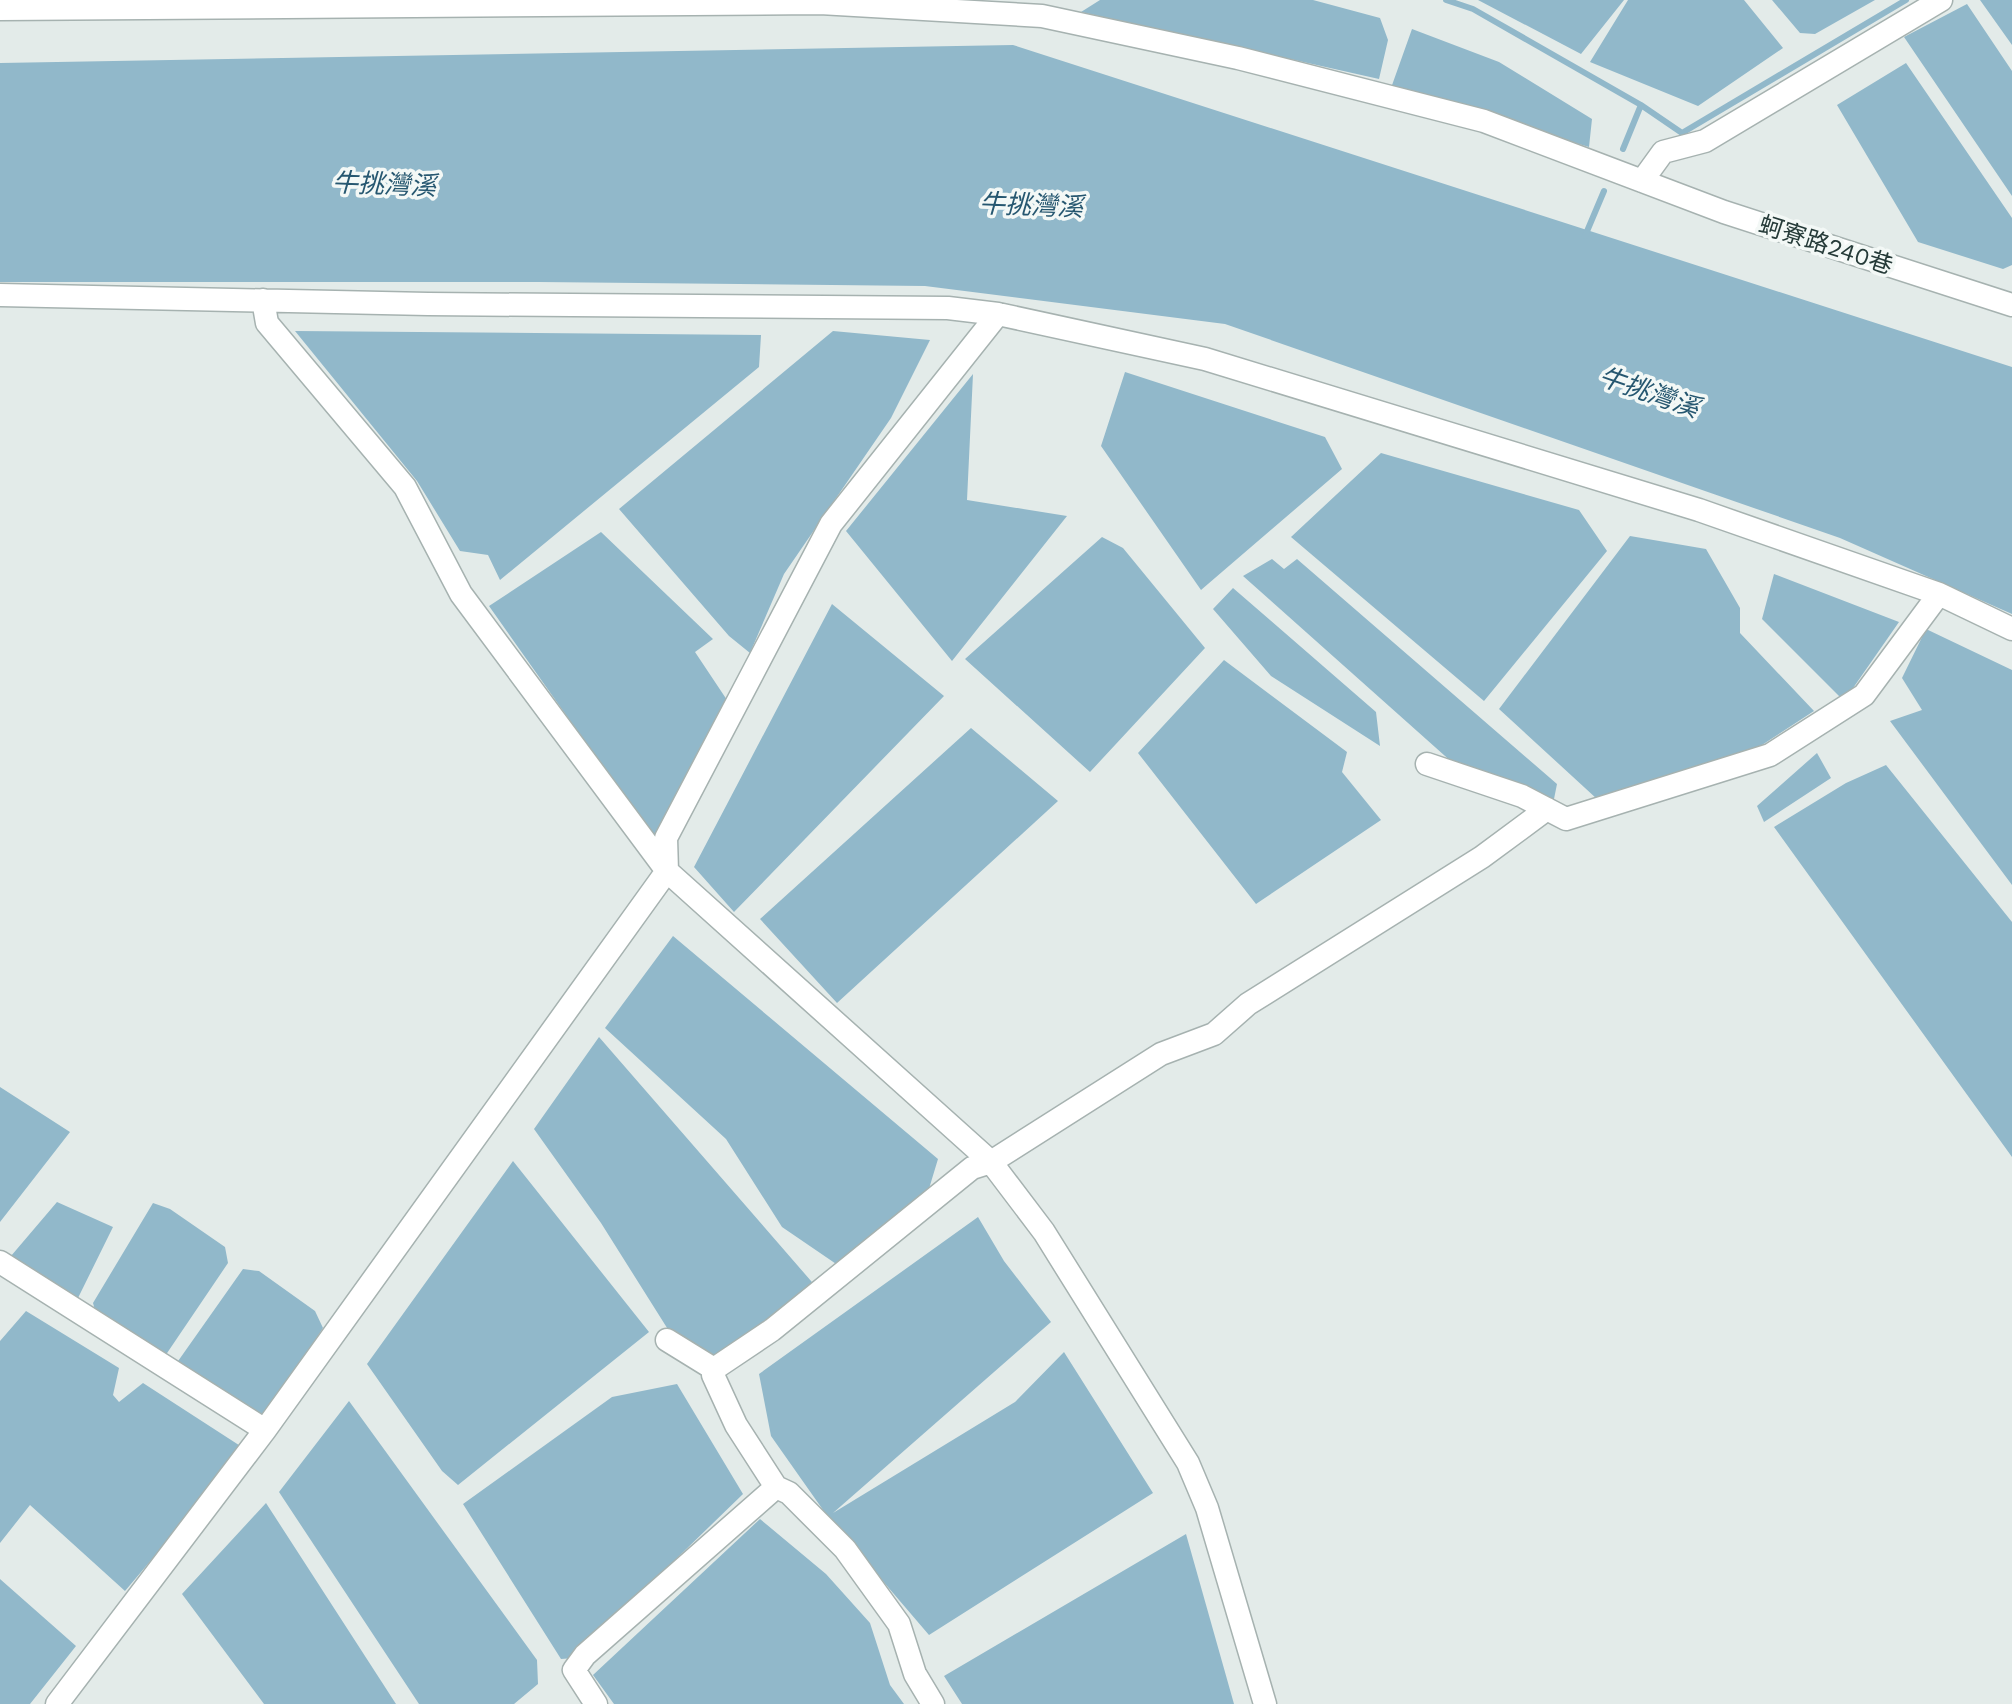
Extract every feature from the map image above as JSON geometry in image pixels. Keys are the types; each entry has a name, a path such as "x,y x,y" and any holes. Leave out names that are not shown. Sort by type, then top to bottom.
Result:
{"street":[{"path":"1042,16 1063,0"},
{"path":"1642,181 1663,152 1705,141 1941,0"},
{"name":"蚵寮路240巷","path":"0,9 820,3 1042,16 1238,58 1484,121 1724,212 2012,305"},
{"path":"0,295 948,308 998,314 1205,359 1699,510 1939,594 2012,629"},
{"path":"263,300 267,323 405,487 461,594 667,871 991,1162 1044,1232 1188,1463 1207,1508 1265,1704"},
{"path":"57,1704 265,1430 667,871 666,838 831,524 998,314"},
{"path":"1427,764 1522,796 1566,819 1770,755 1864,695 1939,594"},
{"path":"933,1704 915,1674 899,1624 845,1549 789,1493 776,1487 736,1425 713,1375 714,1369 772,1330 972,1168 991,1162 1161,1054 1214,1034 1248,1004 1482,857 1547,809"},
{"path":"0,1262 265,1430"},
{"path":"667,1340 714,1369"},
{"path":"596,1704 574,1670 585,1655 776,1487"}],"water":[{"path":"1100,0 1313,0 1380,18 1388,40 1379,79 1081,12"},
{"path":"1478,0 1624,0 1581,54"},
{"path":"1628,0 1744,0 1783,48 1698,106 1590,62"},
{"path":"1772,0 1875,0 1815,34 1800,33"},
{"path":"1980,0 2012,0 2012,45"},
{"path":"1967,4 2012,71 2012,196 1904,37"},
{"path":"1412,29 1499,62 1592,119 1589,147 1391,88"},
{"name":"牛挑灣溪","path":"1013,45 2012,367 2012,614 1840,538 1225,324 925,286 0,282 0,63"},
{"path":"1906,63 2012,218 2012,265 2003,269 1918,242 1837,105"},
{"path":"295,331 761,335 759,367 500,580 488,555 460,551 417,481"},
{"path":"833,331 930,340 891,418 784,574 750,653 729,636 619,509"},
{"path":"1125,372 1325,437 1342,469 1201,590 1101,446"},
{"path":"973,374 967,500 1067,516 952,661 846,531"},
{"path":"1381,453 1579,510 1607,551 1484,701 1291,537"},
{"path":"601,532 713,639 695,652 727,700 653,838 489,606"},
{"path":"1630,536 1706,549 1740,608 1740,633 1814,711 1745,756 1597,799 1499,709"},
{"path":"1102,537 1123,548 1205,648 1090,772 965,659"},
{"path":"1272,559 1284,569 1297,559 1557,784 1553,804 1463,772 1243,576"},
{"path":"1774,574 1899,622 1844,701 1762,619"},
{"path":"1233,588 1376,712 1380,746 1271,676 1213,609"},
{"path":"832,604 944,696 734,912 694,867"},
{"path":"1926,629 2012,670 2012,885 1890,721 1922,710 1902,678"},
{"path":"1224,660 1347,752 1342,772 1381,820 1256,904 1138,753"},
{"path":"971,728 1058,801 837,1003 760,919"},
{"path":"1817,753 1831,778 1764,822 1757,806"},
{"path":"1886,765 2012,922 2012,1157 1774,827 1846,783"},
{"path":"673,936 938,1159 928,1192 845,1270 782,1227 726,1139 605,1028"},
{"path":"599,1037 818,1289 720,1368 669,1331 601,1223 534,1129"},
{"path":"0,1087 70,1132 0,1222"},
{"path":"513,1161 649,1332 458,1485 442,1471 367,1364"},
{"path":"57,1202 113,1227 77,1300 11,1256"},
{"path":"153,1203 170,1209 225,1247 228,1263 161,1362 97,1317 93,1303"},
{"path":"978,1217 1004,1261 1051,1322 833,1513 1015,1402 1064,1352 1153,1493 929,1635 828,1517 771,1436 759,1374"},
{"path":"243,1269 259,1271 315,1311 323,1328 267,1415 255,1416 176,1364"},
{"path":"26,1311 119,1368 113,1395 119,1402 143,1383 245,1449 125,1591 30,1505 0,1543 0,1341"},
{"path":"677,1384 743,1494 574,1658 561,1659 463,1504 612,1397"},
{"path":"349,1401 537,1660 538,1684 514,1704 419,1704 279,1492"},
{"path":"266,1503 396,1704 264,1704 182,1594"},
{"path":"760,1519 826,1574 870,1623 890,1685 904,1704 614,1704 593,1675"},
{"path":"1186,1534 1234,1704 962,1704 944,1676"},
{"path":"0,1579 76,1646 30,1704 0,1704"}],"waterway":[{"path":"1446,0 1473,9 1641,105 1623,149"},
{"path":"1641,105 1682,133 1906,0"},
{"path":"1585,236 1604,191"}]}
